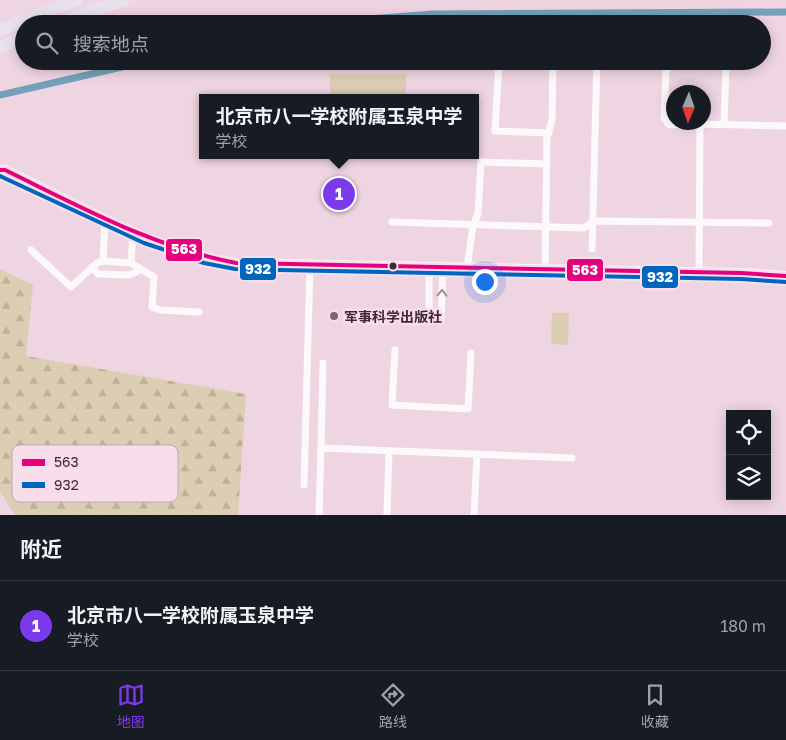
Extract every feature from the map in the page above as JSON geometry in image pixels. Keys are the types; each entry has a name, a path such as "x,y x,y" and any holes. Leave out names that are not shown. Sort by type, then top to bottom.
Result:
{"highway":[{"path":"38,15 77,0"},
{"path":"80,15 124,0"},
{"path":"0,30 15,24"},
{"path":"0,47 15,41"}],"street":[{"path":"498,70 495,131 549,133"},
{"path":"545,269 547,164 549,133 552,120 553,70"},
{"path":"592,248 597,70"},
{"path":"666,120 664,118 667,70"},
{"path":"724,124 726,70"},
{"path":"711,124 786,126"},
{"path":"699,272 700,130"},
{"path":"467,268 473,225 478,214 480,162 547,164"},
{"path":"2,169 172,248 218,260 251,264 699,272 786,276"},
{"path":"103,261 105,218"},
{"path":"392,222 546,228 584,228 594,221 769,223"},
{"path":"131,263 133,231"},
{"path":"31,250 71,288 92,267 103,261 131,263 154,278 152,307 160,310 199,312"},
{"path":"304,485 310,265"},
{"path":"92,267 98,274 129,276 140,270"},
{"path":"429,267 429,319"},
{"path":"441,320 443,267"},
{"path":"741,273 758,270 786,271"},
{"path":"395,350 392,405 468,409 471,353"},
{"path":"319,515 323,363"},
{"path":"321,448 572,458"},
{"path":"388,515 389,451"},
{"path":"474,515 477,454"}],"green space":[{"path":"330,74 406,74 406,94 330,94"},
{"path":"0,269 33,285 26,356 246,394 238,515 15,515 0,491"},
{"path":"552,313 569,313 568,345 551,344"}],"waterway":[{"path":"420,15 786,12"},
{"path":"0,95 109,70"}],"transit line":[{"name":"563","path":"0,170 5,170 146,236 205,256 236,263 741,273 786,276"},
{"name":"932","path":"0,176 144,243 204,263 235,269 741,279 786,282"}],"place":[{"name":"北京市八一学校附属玉泉中学","path":"339,194"},
{"name":"军事科学出版社","path":"334,316"}]}
